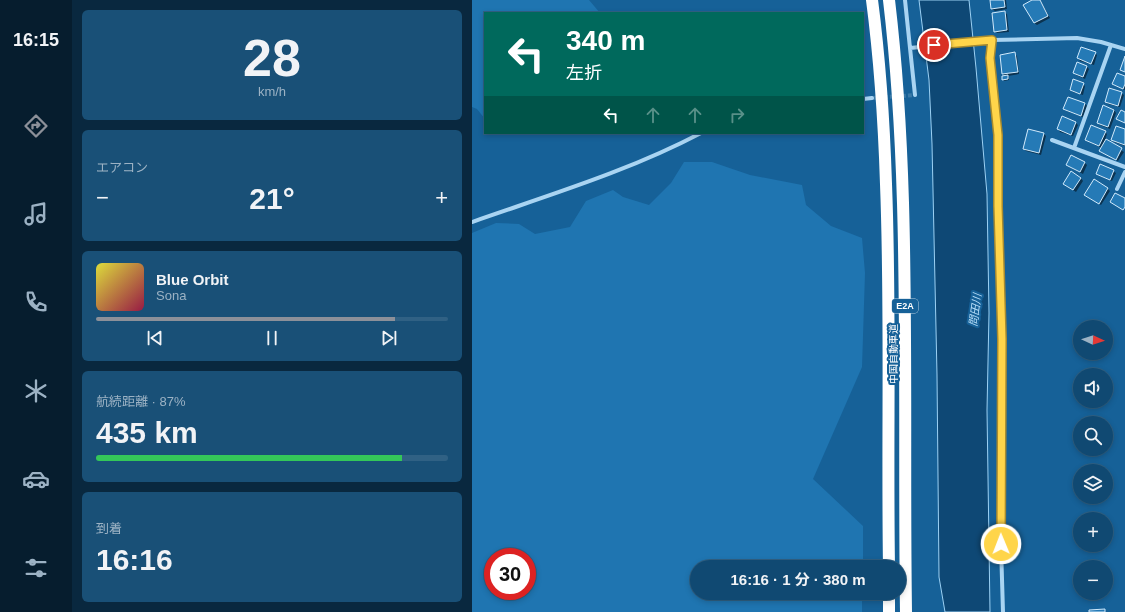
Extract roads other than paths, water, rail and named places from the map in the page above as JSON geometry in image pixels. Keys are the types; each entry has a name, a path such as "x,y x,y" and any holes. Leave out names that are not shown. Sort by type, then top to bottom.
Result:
{"highway":[{"name":"中国自動車道","path":"872,0 885,150 888,237 889,560"},
{"name":"中国自動車道","path":"889,0 901,149 904,238 904,535 906,612"},
{"path":"889,600 889,612"}],"street":[{"path":"905,0 915,95"},
{"path":"910,48 978,40 1077,38 1101,42 1125,49"},
{"path":"992,40 990,58 998,135 998,206 1002,339 1000,513 1003,612"},
{"path":"1074,148 1111,45"},
{"path":"864,98 872,98"},
{"path":"472,222 616,172 676,146 699,134"},
{"path":"1052,140 1125,167"},
{"path":"1117,189 1125,172"}],"water":[{"name":"問田川","path":"919,0 969,0 987,194 989,313 987,410 990,612 945,612 939,577 937,375 932,144 929,80"}],"tunnel":[{"path":"872,98 915,95"}]}
